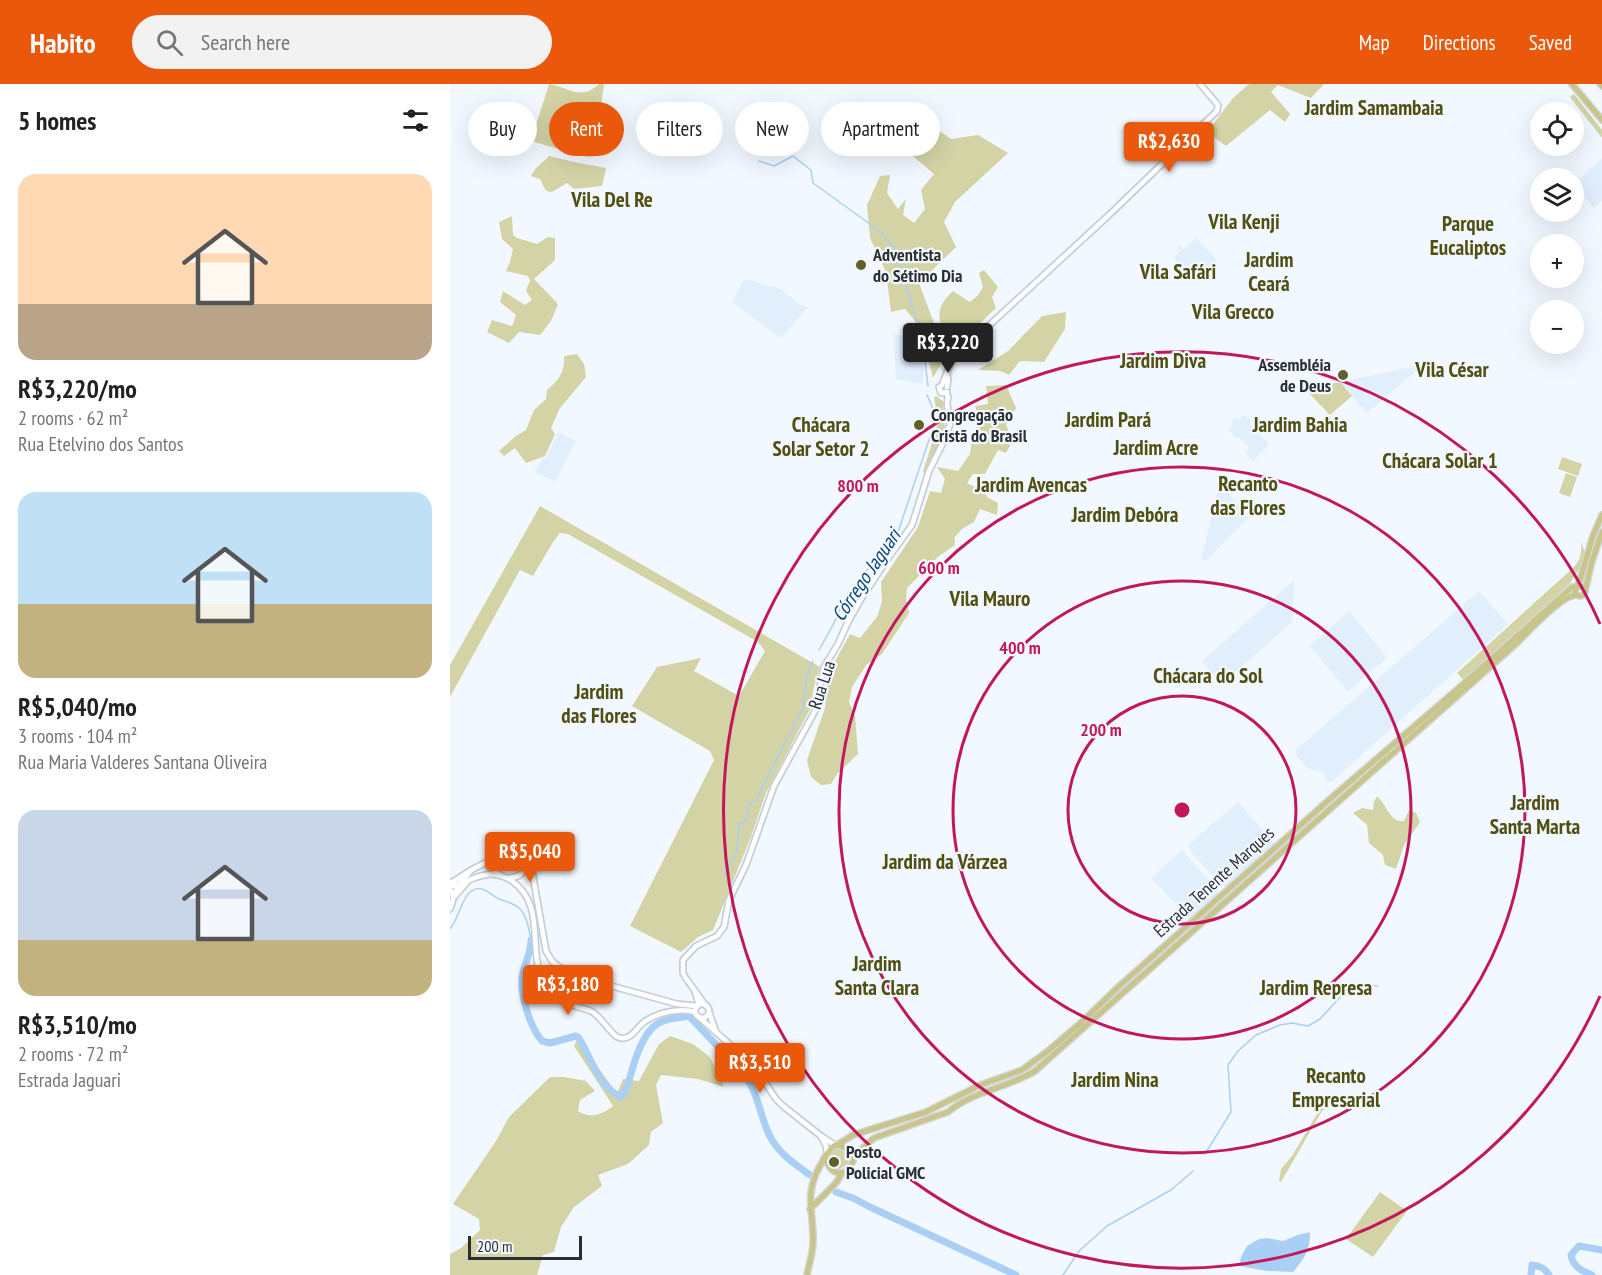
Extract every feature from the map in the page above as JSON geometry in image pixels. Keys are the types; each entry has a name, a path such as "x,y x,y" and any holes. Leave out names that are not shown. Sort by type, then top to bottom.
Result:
{"main road":[{"path":"1572,84 1602,120"},
{"path":"1602,515 1575,590 1577,595 1582,596 1585,591 1602,532"},
{"path":"1593,536 1598,540 1595,552"},
{"path":"1577,586 1584,587 1585,591"},
{"name":"Estrada Tenente Marques","path":"810,1209 811,1183 826,1155 836,1145 853,1135 926,1112 1032,1064 1330,799 1572,587 1577,586"},
{"name":"Estrada Tenente Marques","path":"810,1209 836,1183 842,1173 850,1168 853,1157 874,1138 948,1112 974,1096 1035,1071 1557,605 1571,595 1577,595"},
{"path":"836,1145 845,1147 853,1157"},
{"path":"826,1155 831,1170 842,1173"},
{"path":"807,1275 813,1244 810,1209"}],"street":[{"name":"Rua Lua","path":"716,1032 707,1008 683,973 684,960 696,946 717,936 724,927 729,900 746,865 774,786 815,711 824,667 861,599 912,525 929,471 950,424 944,389 951,362 1217,111 1218,105 1200,84"},
{"path":"501,876 494,870 494,867 504,858"},
{"path":"451,889 475,867 489,861 504,858 526,860 531,865 544,944 552,961 579,977 698,1010 706,1016 707,1008 703,1004 698,1010"},
{"path":"508,878 525,871 526,860"},
{"path":"451,889 475,867"},
{"path":"451,889 486,874 508,878 525,892 530,902 534,921 538,970 546,986 567,1005 590,1010 596,1014 617,1037 629,1037 647,1021 669,1012 698,1010"},
{"path":"450,909 460,889 468,881"},
{"path":"451,889 452,903"},
{"path":"534,921 540,920"},
{"name":"Rua Lua","path":"694,990 698,1010"},
{"path":"698,1010 716,1032 754,1066 779,1103 836,1145"},
{"path":"821,1136 826,1146 826,1155"}],"shaded area":[{"path":"1602,158 1602,201 1594,208 1584,196 1584,175"},
{"path":"1196,238 1217,260 1195,282 1174,258 1180,251 1177,248 1179,245 1184,249"},
{"path":"749,279 766,286 774,286 800,305 808,307 781,338 732,302 743,281"},
{"path":"893,335 918,335 924,369 923,384 896,379"},
{"path":"1416,368 1416,371 1367,413 1340,382"},
{"path":"1244,415 1249,418 1250,423 1269,445 1253,461 1245,453 1249,448 1228,429 1233,425 1231,422 1236,417 1238,420"},
{"path":"558,432 576,441 554,481 534,472 543,458 546,458"},
{"path":"1220,483 1249,517 1206,561 1201,559"},
{"path":"1293,581 1295,583 1292,622 1222,684 1202,661"},
{"path":"1479,591 1508,624 1330,783 1326,780 1324,773 1307,768 1296,755 1296,750"},
{"path":"1349,611 1387,657 1348,692 1310,646"},
{"path":"1238,802 1278,847 1226,890 1224,885 1194,856 1188,845"},
{"path":"1182,850 1223,897 1193,922 1151,878"}],"green space":[{"path":"549,84 581,93 599,84 604,84 602,102 549,102 549,146 537,143 537,122"},
{"path":"1249,84 1324,84 1311,98 1278,85 1271,92 1290,114 1285,122 1270,110 1226,146 1207,132 1233,98"},
{"path":"1574,94 1580,102 1574,102 1570,97"},
{"path":"1584,107 1602,130 1602,138 1584,115"},
{"path":"940,131 951,139 978,135 1008,153 955,202 944,222 956,247 919,283 946,355 933,378 921,328 905,309 891,312 886,272 870,238 867,205 880,176 890,175 887,193 898,209 906,199 903,215 914,223 925,209 921,190 934,174 913,156 940,156"},
{"path":"549,156 606,168 602,186 574,189 567,183 552,192 546,191 540,179 531,176"},
{"path":"512,216 513,235 517,238 537,244 548,237 555,238 555,260 534,279 558,304 551,321 540,335 519,332 509,343 487,332 492,320 512,326 516,315 500,302 503,291 525,305 532,300 526,291 530,280 528,276 506,271 513,249 502,239 499,222"},
{"path":"984,270 998,287 992,297 996,308 953,349 940,319 941,306 953,291 970,302 983,287 979,273"},
{"path":"1066,312 1065,329 1044,362 1020,361 1009,375 1000,371 978,370 1008,351 1042,316"},
{"path":"577,354 584,364 586,377 560,408 551,428 555,434 545,456 526,463 515,448 504,456 499,451 526,430 534,410 546,399 547,390 560,375 564,356"},
{"path":"1340,382 1352,396 1330,415 1305,389"},
{"path":"1006,385 1016,408 1006,425 1013,440 1006,453 998,450 985,474 973,474 967,483 985,492 987,497 998,503 997,515 980,509 974,522 962,529 954,538 955,545 939,556 907,588 906,600 909,613 882,654 867,664 852,687 849,702 855,716 858,754 837,774 831,784 821,785 811,777 807,760 825,708 828,674 850,634 860,638 877,617 882,602 881,582 918,527 930,491 941,493 945,479 937,467 958,471 970,454 973,433 980,421 975,406 988,404 986,386"},
{"path":"934,397 943,401 945,430 941,444 925,474 923,472 937,427"},
{"path":"1562,457 1582,464 1578,476 1558,469"},
{"path":"1566,473 1577,477 1570,497 1559,493"},
{"path":"540,506 820,667 810,709 766,793 751,837 713,930 698,937 681,952 630,926 714,760 710,751 632,706 657,667 701,658 694,671 739,696 765,651 758,642 568,534 560,533 533,576 520,570 450,697 450,665"},
{"path":"1581,541 1585,553 1581,566 1570,583 1463,680 1457,673 1574,567 1580,555"},
{"path":"1377,796 1395,819 1404,821 1409,810 1416,813 1420,822 1404,845 1396,869 1385,865 1383,855 1369,843 1367,825 1353,813 1362,808 1373,810"},
{"path":"670,1036 693,1044 710,1057 724,1087 698,1079 661,1075 656,1085 663,1123 651,1132 649,1145 628,1164 598,1175 602,1186 574,1207 561,1227 554,1252 543,1255 537,1275 450,1275 450,1254 461,1248 480,1230 479,1219 453,1204 496,1141 509,1117 550,1077 586,1081 595,1091 580,1100 578,1111 582,1113 596,1115 613,1106 574,1046 577,1040 617,1094 623,1079 639,1081 659,1044"},
{"path":"1323,1104 1330,1106 1322,1111 1281,1182 1279,1181 1281,1169 1292,1156"},
{"path":"837,1148 848,1154 849,1160 847,1165 838,1170 831,1168 827,1156"},
{"path":"1380,1192 1407,1211 1373,1257 1346,1239"}],"water":[{"path":"1310,1232 1306,1254 1293,1272 1267,1271 1239,1266 1247,1246 1259,1239 1283,1241"}],"waterway":[{"name":"Córrego Jaguari","path":"759,161 774,166 793,156 811,170 813,183 881,232 895,249 923,344 928,386"},
{"name":"Córrego Jaguari","path":"819,650 846,596 898,532 935,422 934,411 927,395"},
{"path":"724,875 737,851 739,825 747,820 748,805 756,800 803,709 807,677 813,661"},
{"path":"450,929 467,895 474,890 482,889 520,909 526,919 531,940"},
{"path":"531,940 523,972 522,989 529,1018 542,1041 550,1043 576,1036 579,1038 601,1079 606,1086 621,1097 627,1088 639,1050 651,1030 664,1021 689,1016 747,1079 772,1140 789,1159 810,1175"},
{"path":"1205,1154 1231,1112 1228,1065 1238,1051 1256,1035 1280,1025 1292,1023 1308,1026 1320,1019 1341,996 1359,984 1378,986"},
{"path":"1063,1275 1079,1251 1107,1226 1171,1190 1193,1171"},
{"path":"836,1192 1016,1275"},
{"path":"1592,1275 1576,1266 1571,1255 1579,1246 1602,1250"},
{"path":"1531,1275 1532,1265 1542,1268 1549,1275"}],"place":[{"name":"Adventista do Sétimo Dia","path":"861,265"},
{"name":"Assembléia de Deus","path":"1343,375"},
{"name":"Congregação Cristã do Brasil","path":"919,425"},
{"name":"Posto Policial GMC","path":"834,1162"}],"district":[{"name":"Jardim Samambaia","path":"1374,108"},
{"name":"Vila Del Re","path":"612,200"},
{"name":"Vila Kenji","path":"1244,222"},
{"name":"Parque Eucaliptos","path":"1468,236"},
{"name":"Vila Safári","path":"1178,272"},
{"name":"Jardim Ceará","path":"1269,272"},
{"name":"Vila Grecco","path":"1233,312"},
{"name":"Jardim Diva","path":"1163,361"},
{"name":"Vila César","path":"1452,370"},
{"name":"Jardim Pará","path":"1108,420"},
{"name":"Jardim Bahia","path":"1300,425"},
{"name":"Chácara Solar Setor 2","path":"821,437"},
{"name":"Jardim Acre","path":"1156,448"},
{"name":"Chácara Solar 1","path":"1440,461"},
{"name":"Jardim Avencas","path":"1031,485"},
{"name":"Recanto das Flores","path":"1248,496"},
{"name":"Jardim Debóra","path":"1125,515"},
{"name":"Vila Mauro","path":"990,599"},
{"name":"Chácara do Sol","path":"1208,676"},
{"name":"Jardim das Flores","path":"599,704"},
{"name":"Jardim Santa Marta","path":"1535,815"},
{"name":"Jardim da Várzea","path":"945,862"},
{"name":"Jardim Santa Clara","path":"877,976"},
{"name":"Jardim Represa","path":"1316,988"},
{"name":"Jardim Nina","path":"1115,1080"},
{"name":"Recanto Empresarial","path":"1336,1088"}]}
